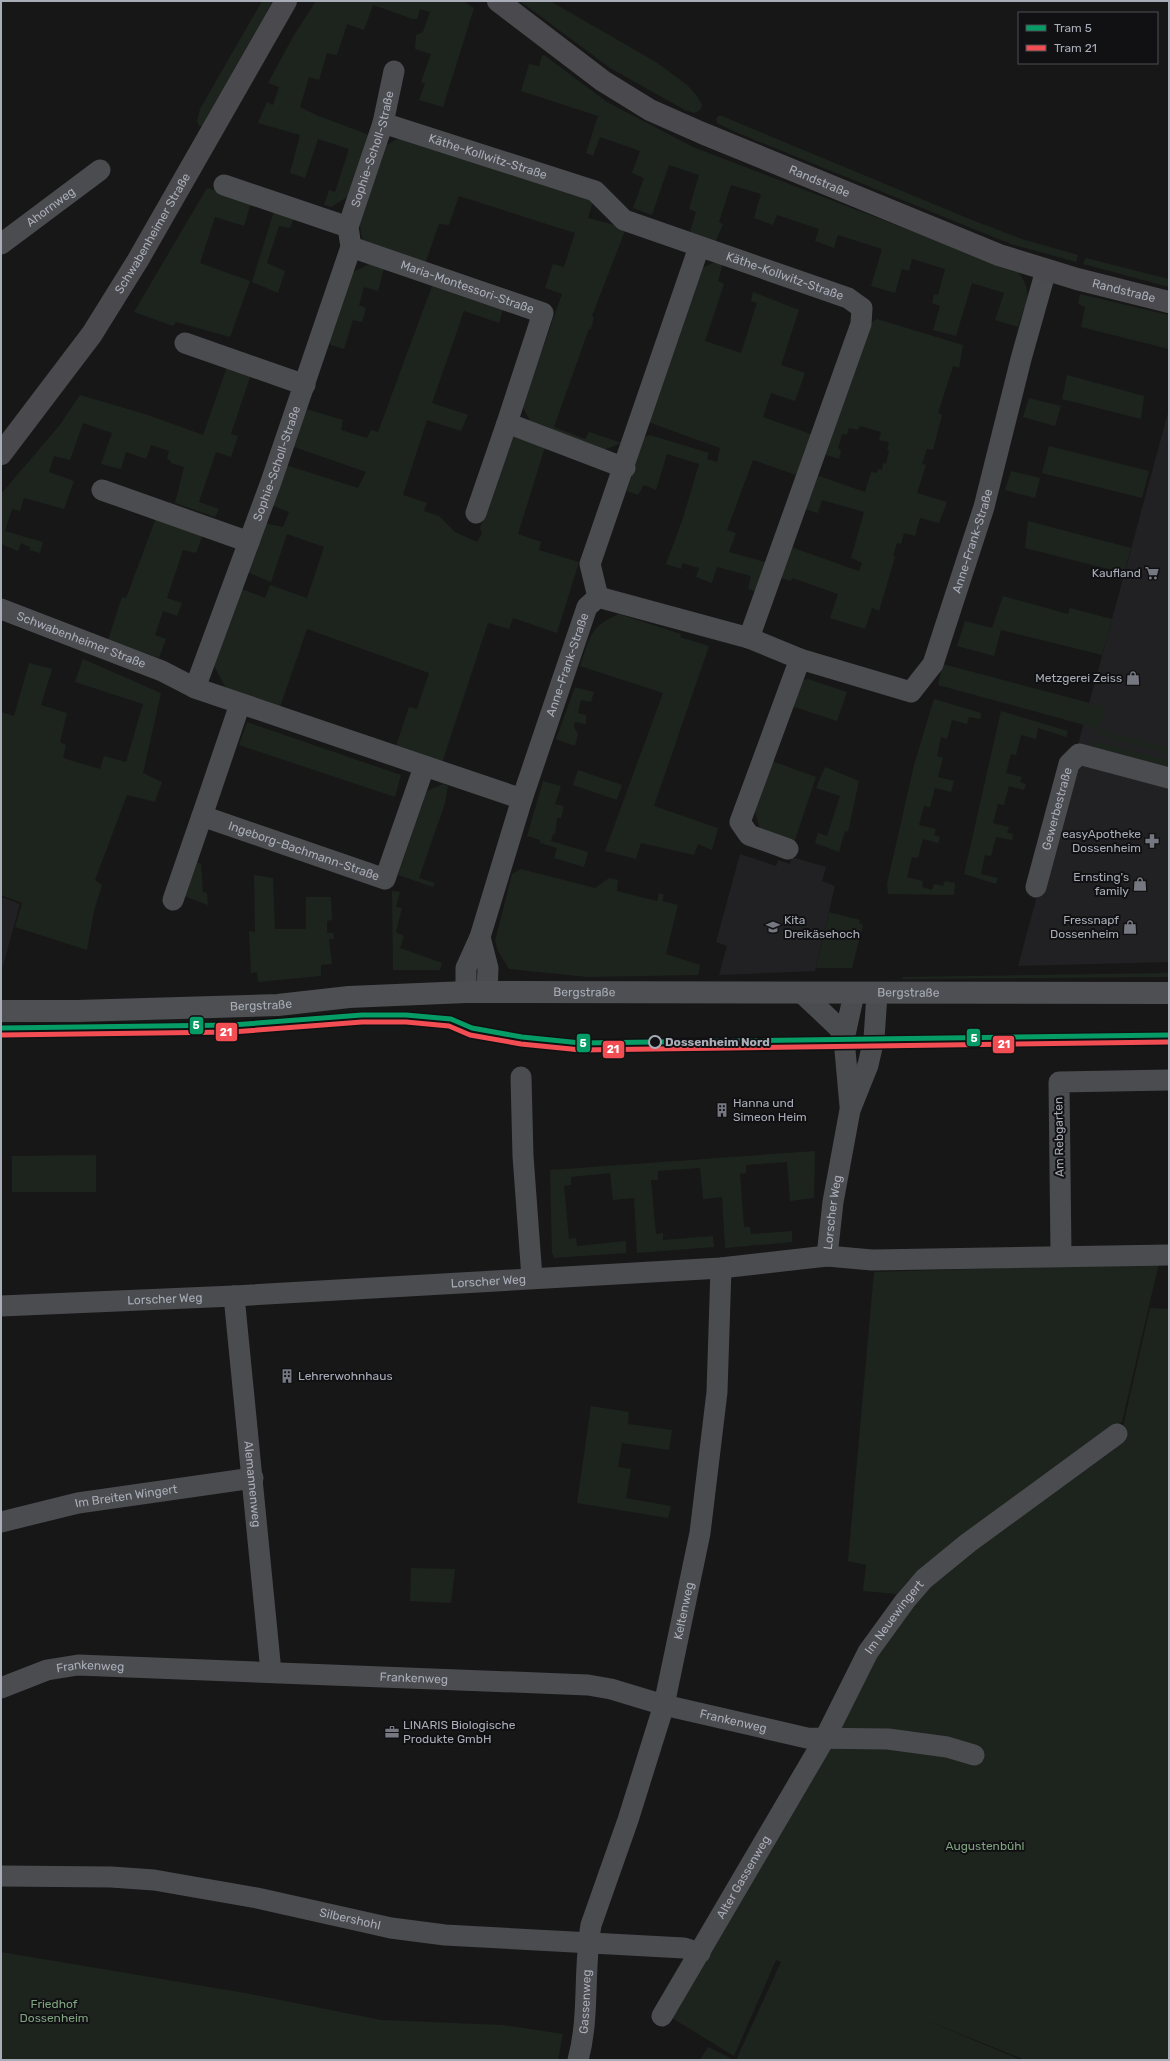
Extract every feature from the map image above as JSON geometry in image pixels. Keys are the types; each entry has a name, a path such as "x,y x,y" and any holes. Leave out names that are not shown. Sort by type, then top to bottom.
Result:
{"main road":[{"name":"Bergstraße","path":"1,1011 92,1011 278,1005 349,997 477,992 803,994 1169,993"}],"street":[{"name":"Schwabenheimer Straße","path":"1,454 92,334 105,314 146,246 286,1"},
{"name":"Randstraße","path":"498,1 603,81 650,110 702,133 999,255 1046,270 1169,302"},
{"name":"Sophie-Scholl-Straße","path":"195,688 305,385 351,247 348,227 384,123 394,71"},
{"name":"Käthe-Kollwitz-Straße","path":"384,123 595,191 624,220 848,298 862,308 861,324 749,638"},
{"name":"Ahornweg","path":"1,244 100,170"},
{"path":"224,185 348,227"},
{"name":"Maria-Montessori-Straße","path":"351,247 543,313 476,513"},
{"path":"598,597 590,564 625,468 699,247"},
{"name":"Anne-Frank-Straße","path":"477,992 488,968 480,937 522,799 587,607 598,597 749,638 800,659 911,692 933,664 984,507 1020,359 1046,270"},
{"path":"185,343 305,385"},
{"path":"507,423 625,468"},
{"path":"102,490 249,542"},
{"name":"Schwabenheimer Straße","path":"1,609 162,671 195,688"},
{"path":"788,849 749,835 740,822 800,659"},
{"path":"195,688 522,799"},
{"path":"173,900 240,704"},
{"name":"Gewerbestraße","path":"1036,887 1069,764 1079,754 1169,778"},
{"name":"Ingeborg-Bachmann-Straße","path":"202,816 386,879 424,767"},
{"path":"803,994 839,1028 844,1039"},
{"name":"Lorscher Weg","path":"850,1110 844,1039 854,994"},
{"name":"Lorscher Weg","path":"1,1306 234,1296 721,1268 827,1256 833,1202 850,1110 868,1065 874,1039 877,994"},
{"path":"521,1077 523,1156 532,1278"},
{"name":"Am Rebgarten","path":"1061,1255 1059,1082 1169,1080"},
{"path":"827,1256 872,1260 1061,1255 1169,1255"},
{"name":"Keltenweg","path":"588,1942 591,1925 628,1820 664,1705 700,1533 717,1392 721,1268"},
{"name":"Alemannenweg","path":"234,1296 271,1672"},
{"name":"Im Neuewingert","path":"825,1738 868,1652 886,1626 924,1579 968,1543 1117,1434"},
{"name":"Im Breiten Wingert","path":"1,1522 78,1503 253,1478"},
{"name":"Frankenweg","path":"1,1688 47,1670 78,1665 588,1684 611,1689 664,1705 807,1738 825,1738"},
{"path":"825,1738 888,1739 947,1748 974,1755"},
{"name":"Alter Gassenweg","path":"662,2016 825,1738"},
{"name":"Silbershohl","path":"1,1876 111,1877 154,1880 257,1898 391,1928 445,1935 684,1948 700,1953"},
{"name":"Gassenweg","path":"578,2060 584,2034 588,1942"}],"shaded area":[{"path":"1169,409 1169,962 1018,966 1112,619"},
{"name":"Kita Dreikäsehoch","path":"740,854 776,866 778,860 790,864 792,857 826,867 822,881 835,886 815,971 719,975 727,946 716,942"},
{"path":"1,897 20,904 1,973"}],"green space":[{"path":"262,1 273,1 202,126 199,126 197,121 200,109"},
{"path":"316,1 463,1 474,8 443,107 419,100 425,84 421,82 431,54 415,49 416,35 423,32 430,12 420,9 417,19 413,19 373,5 364,30 347,24 337,55 327,53 319,80 309,77 300,107 316,115 369,135 347,197 331,207 324,205 329,190 335,192 349,149 318,139 305,178 290,173 300,135 258,123 267,102 273,105 279,87 268,83 294,35"},
{"path":"520,1 550,1 656,62 687,85 697,96 702,105 700,110 694,113 685,110 610,68"},
{"path":"544,55 607,102 693,147 1018,272 1026,286 1027,299 1018,327 995,320 1004,293 972,283 956,336 933,330 940,306 932,303 934,294 938,295 945,269 912,259 909,271 902,269 895,293 871,286 882,249 838,235 834,248 815,241 819,229 777,215 773,225 754,218 761,194 731,185 719,222 723,224 716,241 690,232 696,212 689,209 699,175 669,165 652,215 633,208 644,178 632,173 640,151 600,137 593,156 586,153 598,116 521,91 529,64 539,66 542,56"},
{"path":"718,116 722,116 972,220 1022,239 1078,255 1076,262 1011,244 733,131 717,123 716,119"},
{"path":"404,135 594,198 588,218 626,228 592,316 594,317 591,329 589,329 554,427 585,439 589,432 622,443 601,451 533,426 522,406 562,294 545,288 553,264 564,267 575,233 459,196 449,225 439,224 425,264 363,242 359,223 385,146"},
{"path":"207,188 251,203 244,226 215,217 200,263 250,281 230,337 176,322 173,326 134,312"},
{"path":"274,211 294,218 290,228 279,226 267,263 285,271 278,293 252,282"},
{"path":"1086,258 1169,279 1169,287 1083,264"},
{"path":"713,263 723,263 718,281 724,284 705,341 741,353 757,303 751,301 753,292 799,310 781,365 805,373 795,401 771,393 763,417 811,434 796,475 753,460 727,530 736,533 729,552 765,562 757,592 748,589 751,576 717,567 712,583 696,577 699,568 682,563 681,569 666,564 683,518 699,464 667,454 656,490 644,485 638,495 627,491 644,437 650,435 709,453 707,459 717,462 720,448 648,422 697,270"},
{"path":"370,264 384,268 378,291 364,287 359,305 366,308 362,322 353,320 344,349 331,345 327,340 349,274"},
{"path":"432,286 503,310 499,323 464,311 432,403 468,415 461,431 427,420 403,495 427,503 424,511 439,516 455,532 477,542 482,533 480,528 512,436 545,447 518,534 541,542 539,550 579,562 557,633 513,618 509,629 488,623 442,763 396,746 409,707 417,709 429,673 307,629 280,707 227,690 214,666 242,589 265,598 270,585 307,598 324,547 287,534 271,582 247,572 264,523 283,527 289,512 271,505 286,465 358,488 366,472 291,446 303,408 343,420 341,430 367,438 371,430 378,432"},
{"path":"1080,294 1169,315 1169,349 1081,327 1085,307 1078,304"},
{"path":"877,319 963,345 959,368 953,366 938,413 942,415 933,450 927,449 922,464 926,465 917,493 947,502 939,523 920,518 915,536 904,533 901,544 897,543 893,556 895,557 879,611 872,608 865,629 830,618 838,594 792,578 791,581 781,578 791,547 859,571 862,563 851,558 864,512 822,500 818,513 804,509 816,475 865,492 871,472 877,473 878,469 882,470 883,463 886,464 889,442 879,440 881,432 860,426 858,430 849,428 847,435 842,434 838,448 841,450 839,459 823,454 870,323"},
{"path":"227,367 251,374 231,434 238,436 231,457 216,452 199,502 219,509 215,517 175,503 184,467 171,463 171,461 167,459 169,451 151,445 146,459 126,452 121,469 101,464 112,433 83,423 70,460 54,456 49,472 74,481 64,509 24,498 20,511 12,509 5,531 43,542 40,553 30,550 30,547 21,543 18,551 1,544 1,494 59,426 80,395 148,415 203,435"},
{"path":"1067,375 1144,396 1141,419 1062,399"},
{"path":"1029,398 1061,406 1055,426 1023,417"},
{"path":"1049,446 1149,471 1142,498 1042,473"},
{"path":"1011,471 1040,478 1035,498 1005,490"},
{"path":"156,518 203,534 196,553 183,550 167,598 182,603 177,616 163,611 155,635 166,639 159,658 108,640 122,597 126,598"},
{"path":"1028,521 1131,548 1124,573 1025,548"},
{"path":"1003,596 1068,614 1070,608 1112,619 1102,655 1001,630 994,656 957,646 965,621 992,628"},
{"path":"619,614 681,634 680,637 709,646 654,806 718,828 712,850 698,844 694,855 641,843 636,859 605,851 663,693 580,666 592,634 602,623"},
{"path":"83,659 161,693 143,773 162,782 155,802 127,795 95,880 102,885 94,911 87,950 15,927 22,903 1,895 1,712 14,716 29,663 52,669 41,705 67,713 60,742 66,745 63,758 100,769 104,756 126,762 143,704 75,682"},
{"path":"943,664 1105,707 1099,730 1169,748 1169,754 1097,735 1099,729 938,685"},
{"path":"808,679 847,692 837,721 791,706 803,680"},
{"path":"575,687 594,692 591,702 581,700 578,713 586,715 586,724 575,722 574,727 578,734 575,746 556,739"},
{"path":"934,699 981,713 980,719 969,717 967,724 952,720 947,739 941,737 937,756 943,758 938,777 954,781 951,792 935,788 930,807 924,806 919,825 936,829 934,835 940,837 938,843 923,839 918,858 912,857 907,877 923,881 922,887 932,890 934,884 943,886 945,881 955,883 954,895 888,894 887,884 914,765"},
{"path":"1001,711 1068,731 1066,737 1038,728 1036,739 1021,735 1016,755 1011,754 1006,773 1022,777 1020,782 1026,784 1024,790 1009,786 1004,805 998,804 993,823 1009,827 1007,833 1013,834 1012,840 996,837 991,856 985,855 981,874 998,878 996,884 964,874"},
{"path":"247,722 401,775 395,797 239,745"},
{"path":"1095,741 1168,760 1166,769 1093,749"},
{"path":"772,761 816,777 794,843 761,832 755,812"},
{"path":"825,767 859,781 848,832 845,831 839,852 815,843 818,833 827,836 840,796 816,788"},
{"path":"578,770 622,785 617,800 573,785"},
{"path":"543,781 561,786 555,804 564,806 561,818 557,818 555,834 553,834 551,841 588,852 584,867 554,858 557,848 540,843 540,840 527,836"},
{"path":"443,784 448,786 445,803 419,878 435,883 433,887 398,875 427,791"},
{"path":"194,861 201,864 203,892 207,893 208,905 181,895"},
{"path":"521,869 595,888 609,878 618,880 617,891 657,901 659,893 664,895 662,901 678,905 666,954 700,965 698,975 588,977 509,969 498,951 495,941 512,874"},
{"path":"254,875 273,878 275,929 306,929 306,897 331,897 332,920 327,921 327,933 333,933 334,939 329,939 332,964 321,965 321,976 258,982 257,972 251,973 249,931 255,932"},
{"path":"392,891 400,892 396,907 402,908 396,932 404,936 400,948 442,963 440,970 393,970"},
{"path":"829,912 860,920 859,923 863,925 852,968 816,968"},
{"path":"1169,973 1169,977 902,979 903,977"},
{"path":"815,1151 814,1198 790,1201 787,1162 746,1165 746,1173 740,1174 744,1227 750,1227 751,1234 792,1231 792,1242 725,1248 722,1197 703,1199 700,1168 658,1171 658,1180 651,1180 656,1234 663,1233 663,1240 713,1236 714,1247 637,1253 634,1198 613,1200 610,1173 571,1177 571,1185 564,1186 569,1239 576,1238 577,1246 626,1241 626,1253 554,1258 552,1253 550,1170"},
{"path":"96,1155 96,1192 12,1192 12,1156"},
{"path":"1159,1263 1122,1422 1010,1500 908,1581 897,1594 863,1591 866,1565 848,1561 874,1272"},
{"name":"Augustenbühl","path":"1150,1308 1169,1309 1169,2060 1025,2060 921,2018 1021,2060 736,2060 781,1962 776,1960 734,2056 672,2018 893,1625 937,1576 1121,1435"},
{"path":"591,1406 629,1412 628,1424 672,1430 669,1450 622,1443 618,1467 631,1469 626,1498 671,1506 668,1518 577,1503"},
{"path":"411,1568 455,1569 451,1603 410,1601"},
{"name":"Friedhof Dossenheim","path":"1,1952 245,1993 381,2020 503,2025 563,2034 558,2060 1,2060"},
{"path":"708,2047 734,2060 700,2060"}],"tram line":[{"name":"5","path":"1,1028 232,1025 362,1015 406,1015 451,1019 472,1028 522,1037 581,1043 1169,1035"},
{"name":"21","path":"1,1035 232,1032 362,1022 406,1022 449,1026 470,1035 521,1044 581,1050 1169,1042"}],"place":[{"name":"Kaufland","path":"1152,573"},
{"name":"Metzgerei Zeiss","path":"1133,678"},
{"name":"easyApotheke Dossenheim","path":"1152,841"},
{"name":"Ernsting's family","path":"1140,884"},
{"name":"Kita Dreikäsehoch","path":"773,927"},
{"name":"Fressnapf Dossenheim","path":"1130,927"},
{"name":"Dossenheim Nord","path":"655,1042"},
{"name":"Hanna und Simeon Heim","path":"722,1110"},
{"name":"Lehrerwohnhaus","path":"287,1376"},
{"name":"LINARIS Biologische Produkte GmbH","path":"392,1732"}]}
